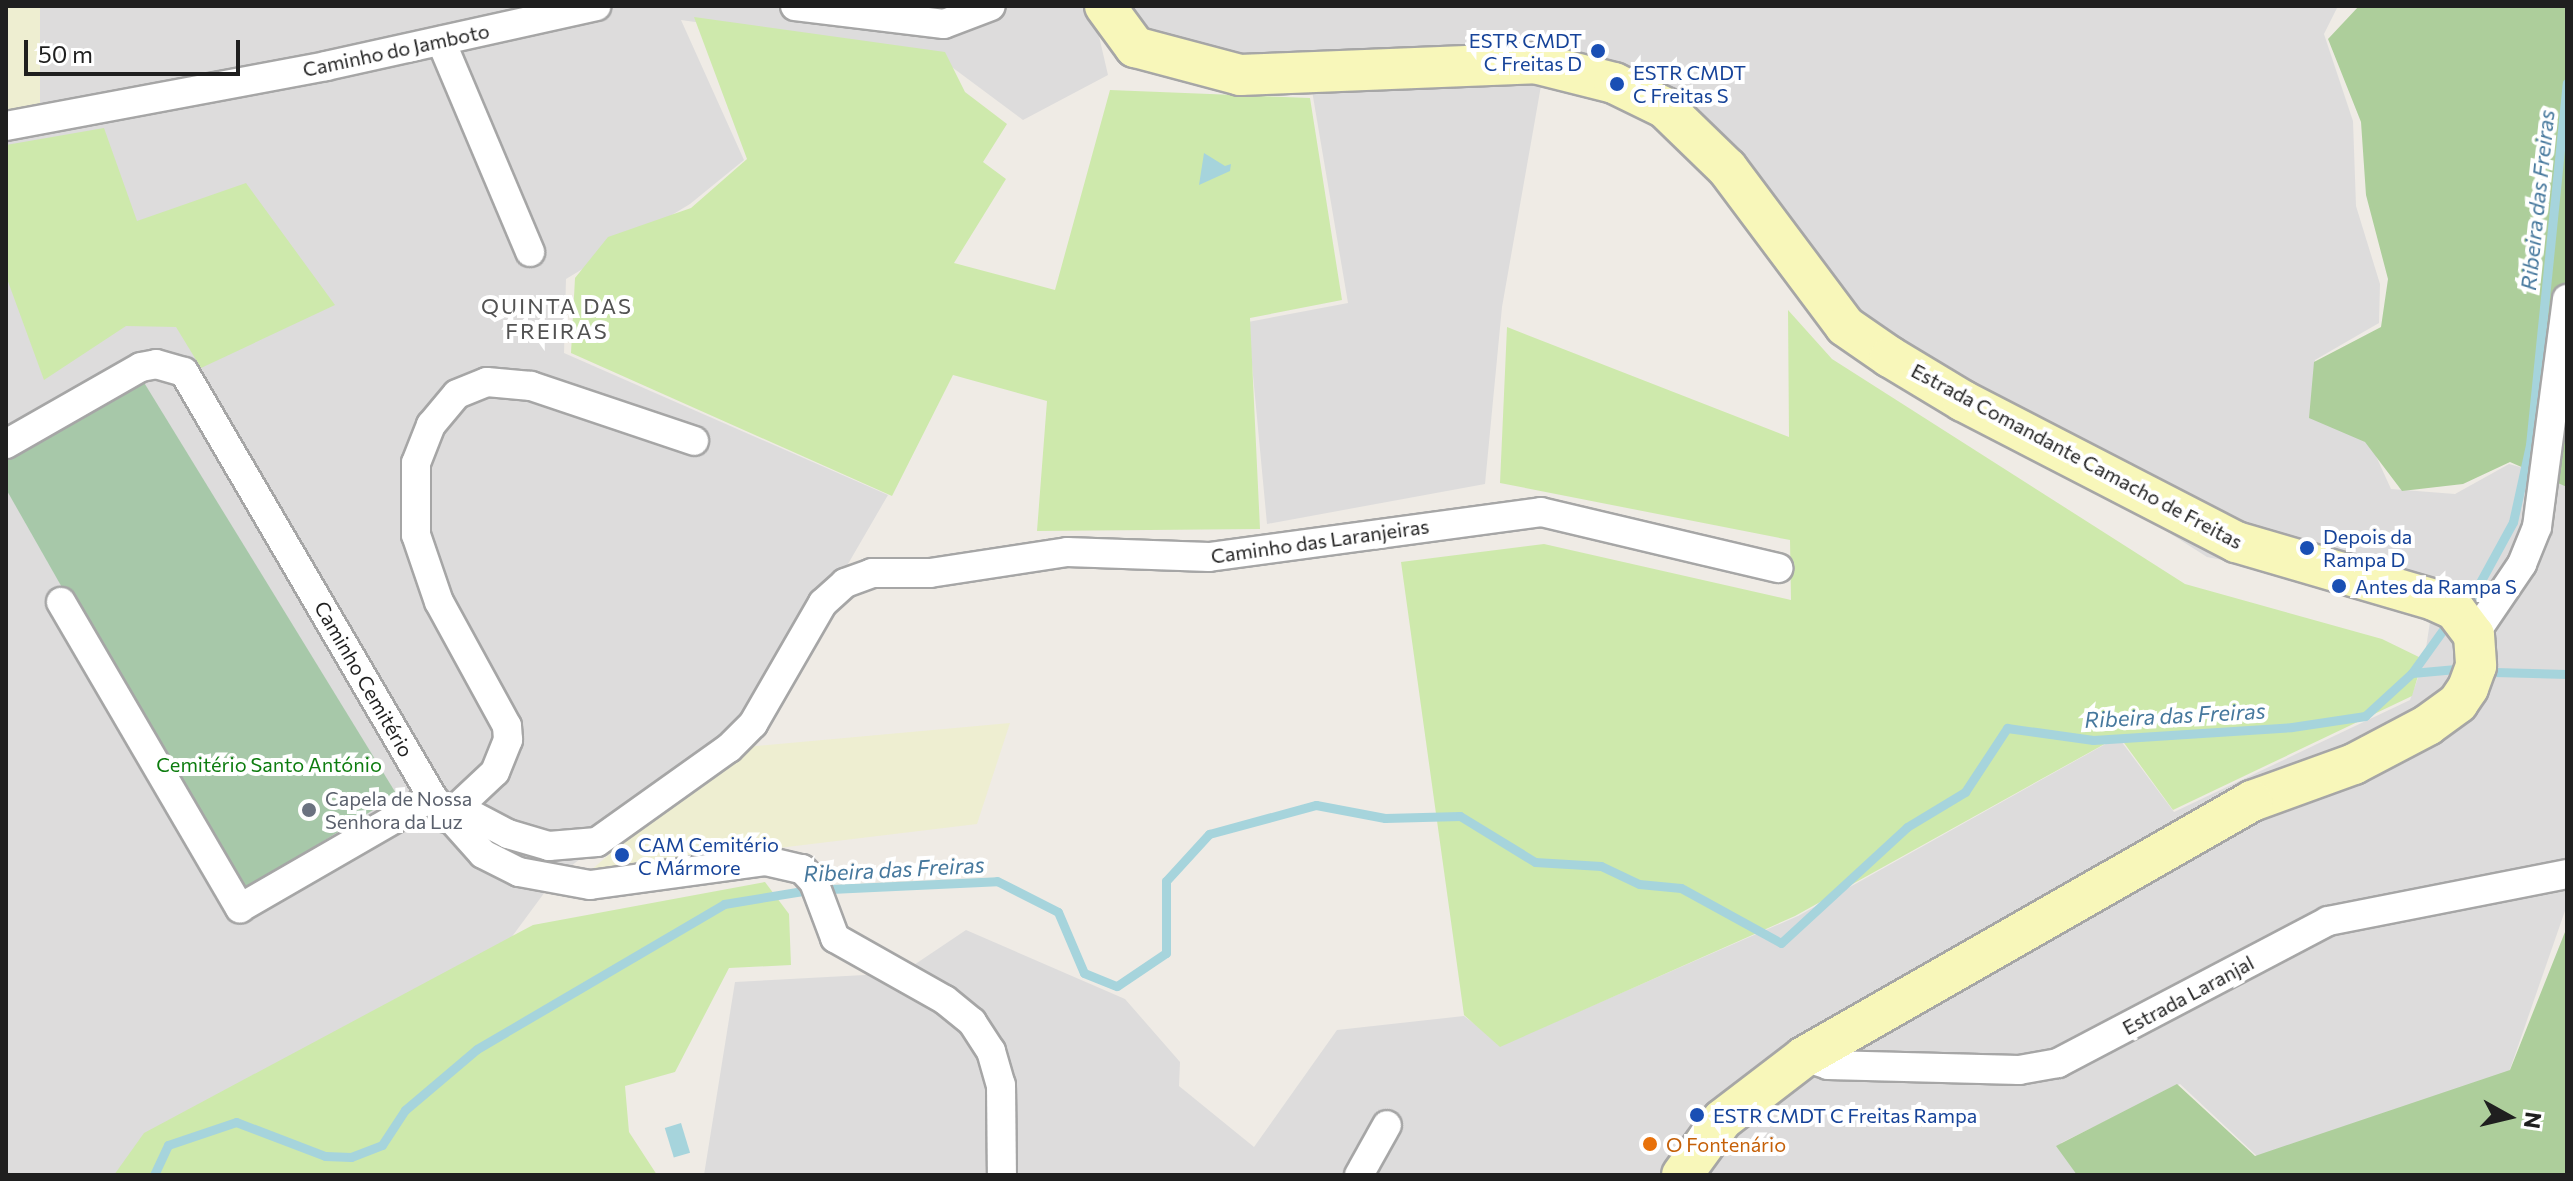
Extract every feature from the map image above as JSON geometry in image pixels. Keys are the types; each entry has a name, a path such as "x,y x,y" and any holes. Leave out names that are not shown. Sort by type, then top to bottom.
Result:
{"main road":[{"name":"Estrada Comandante Camacho de Freitas","path":"1105,6 1135,47 1240,75 1535,63 1614,83 1665,108 1727,168 1845,326 1890,357 1963,401 2236,542 2434,600 2455,610 2474,635"},
{"path":"1682,1175 1722,1120 1804,1057 2252,801 2354,764 2428,725 2458,703 2468,688 2476,666 2474,635"}],"street":[{"name":"Caminho do Jamboto","path":"6,126 441,41 596,6"},
{"path":"795,6 944,24 991,6"},
{"path":"441,41 530,252"},
{"path":"2474,635 2522,564 2537,527 2567,299"},
{"name":"Caminho Cemitério","path":"8,438 141,367 156,364 184,372 445,808 483,854 554,881 624,883 766,861 802,869 814,882 823,915 846,948 945,1000 972,1022 991,1051 1001,1085 1002,1175"},
{"path":"61,602 240,908 445,808 500,763 507,726 439,602 416,535 416,463 431,425 457,394 487,382 531,386 694,441"},
{"name":"Caminho das Laranjeiras","path":"445,808 508,834 549,846 597,842 729,748 753,724 823,603 845,583 872,573 930,573 1067,552 1209,557 1541,512 1778,568"},
{"name":"Estrada Laranjal","path":"1804,1057 1828,1065 2019,1070 2058,1063 2328,921 2567,874"},
{"path":"1359,1175 1387,1125"}],"shaded area":[{"path":"6,6 1092,6 1108,75 1023,120 937,56 681,20 744,160 690,204 566,279 564,353 888,495 750,733 556,877 480,980 133,1175 6,1175"},
{"path":"1112,6 2338,6 2324,34 2353,121 2356,206 2380,284 2379,323 2315,360 2312,412 2371,445 2391,489 2455,494 2509,464 2567,480 2567,905 2508,1075 2259,1158 2180,1084 2061,1143 2078,1175 704,1175 735,982 902,973 966,930 1125,999 1180,1062 1179,1086 1254,1147 1337,1030 1464,1016 1502,1045 1798,916 2118,737 2174,812 2410,700 2424,661 2433,602 2207,557 1847,327 1674,117 1545,63 1502,307 1485,484 1267,524 1248,322 1348,303 1309,73 1142,47"}],"green space":[{"path":"6,6 40,6 40,118 6,118"},
{"path":"2359,6 2567,6 2567,487 2510,462 2463,484 2402,491 2365,442 2309,418 2314,362 2381,327 2388,279 2366,195 2361,122 2328,39"},
{"path":"694,17 945,52 965,92 1007,124 983,162 1006,179 954,263 1055,290 1110,90 1310,98 1342,300 1250,318 1260,529 1037,531 1047,401 953,375 892,496 571,353 575,278 608,237 691,208 747,159"},
{"path":"104,128 137,221 246,183 335,305 201,368 176,327 126,326 44,380 6,276 6,145"},
{"path":"1788,310 1832,359 2185,584 2382,639 2423,659 2412,696 2173,810 2119,736 1795,916 1500,1047 1464,1015 1401,562 1544,544 1791,600 1790,540 1500,483 1507,327 1789,437"},
{"name":"Cemitério Santo António","path":"140,376 397,795 237,895 6,489 6,457"},
{"path":"1010,723 977,824 590,871 684,790 746,747"},
{"path":"765,882 789,914 791,965 729,968 675,1072 625,1086 629,1132 657,1175 114,1175 144,1133 533,925"},
{"path":"2567,927 2567,1175 2077,1175 2056,1146 2177,1084 2255,1156 2510,1070"}],"water":[{"path":"1204,153 1225,166 1231,164 1230,171 1199,185"},
{"path":"681,1123 690,1153 674,1158 665,1128"}],"waterway":[{"name":"Ribeira das Freiras","path":"2472,597 2513,522 2530,445 2567,83"},
{"name":"Ribeira das Freiras","path":"2412,673 2445,627"},
{"name":"Ribeira das Freiras","path":"154,1175 168,1145 236,1122 325,1156 351,1157 382,1145 405,1110 477,1049 724,904 809,890 997,881 1058,912 1084,973 1117,986 1166,953 1166,881 1209,834 1316,805 1385,818 1460,816 1535,862 1601,866 1639,884 1681,888 1781,943 1907,827 1965,792 2007,728 2093,740 2292,727 2365,716 2412,673 2456,669"},
{"name":"Ribeira das Freiras","path":"2494,672 2567,674"}],"place":[{"name":"ESTR CMDT C Freitas D","path":"1598,51"},
{"name":"ESTR CMDT C Freitas S","path":"1617,84"},
{"name":"Depois da Rampa D","path":"2307,548"},
{"name":"Antes da Rampa S","path":"2339,586"},
{"name":"Capela de Nossa Senhora da Luz","path":"309,810"},
{"name":"CAM Cemitério C Mármore","path":"622,855"},
{"name":"ESTR CMDT C Freitas Rampa","path":"1697,1115"},
{"name":"O Fontenário","path":"1650,1144"}],"district":[{"name":"QUINTA DAS FREIRAS","path":"557,318"}]}
